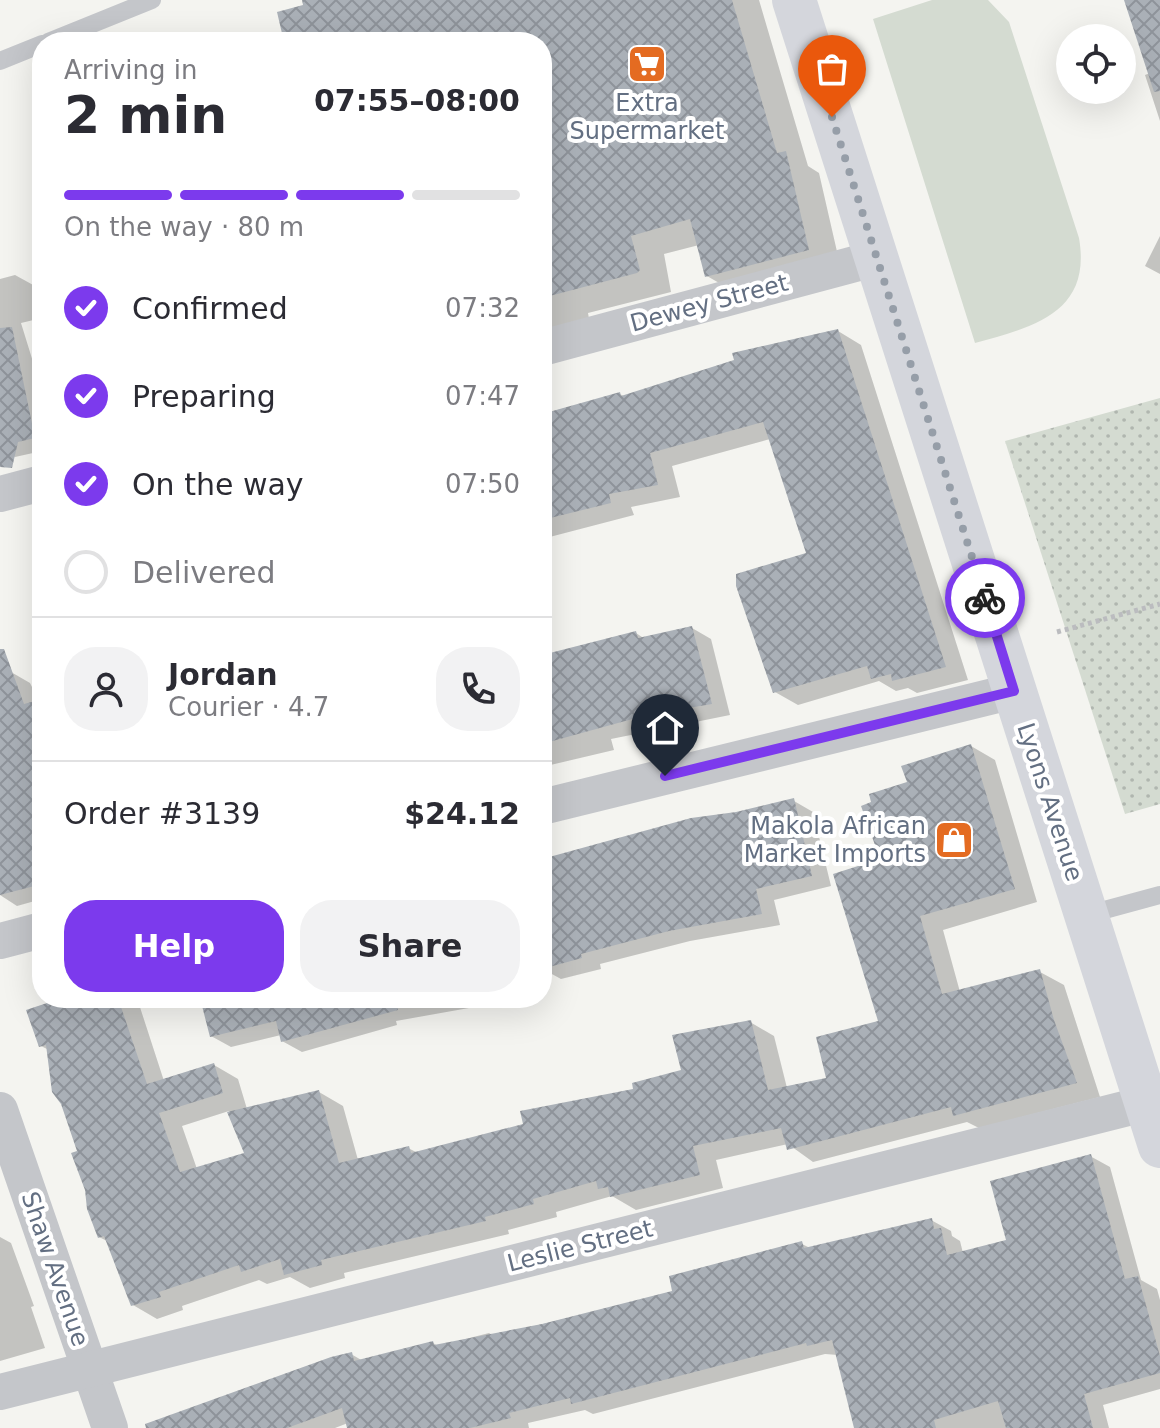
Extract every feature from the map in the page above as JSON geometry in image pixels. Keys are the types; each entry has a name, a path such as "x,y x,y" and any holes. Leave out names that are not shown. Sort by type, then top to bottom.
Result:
{"main road":[{"name":"Lyons Avenue","path":"794,0 1086,915 1153,1102 1160,1146"}],"street":[{"name":"Dewey Street","path":"552,345 877,258"},
{"path":"0,494 32,486"},
{"path":"552,805 1014,691"},
{"path":"0,941 32,933"},
{"name":"Leslie Street","path":"0,1392 1153,1102"},
{"name":"Shaw Avenue","path":"0,1110 110,1428"}],"lane":[{"path":"73,32 152,0"},
{"path":"0,61 32,48"},
{"path":"1086,915 1160,895"}],"path":[{"path":"1057,632 1160,604"}],"shaded area":[{"path":"932,0 988,0 1009,22 1079,238 1081,263 1076,284 1067,300 1054,313 1037,323 975,343 873,19"},
{"path":"1160,398 1160,804 1125,814 1005,441"}],"building":[{"path":"302,0 732,0 777,153 786,151 809,250 705,277 690,219 631,236 640,270 637,273 552,295 552,32 282,32 277,12 303,5"},
{"path":"1124,0 1160,0 1160,91 1154,92 1136,37 1136,24 1132,24"},
{"path":"12,327 32,424 32,439 18,442 12,468 0,467 0,328"},
{"path":"838,329 946,667 892,681 891,674 871,679 867,666 773,693 736,586 736,574 806,553 763,422 650,453 658,485 609,494 611,503 552,518 552,411 620,392 621,396 734,360 732,353"},
{"path":"692,626 712,704 647,715 552,741 552,652 636,631 638,638"},
{"path":"0,649 4,649 24,704 32,702 32,887 0,895"},
{"path":"971,744 1015,889 920,916 942,994 1040,969 1054,1020 1077,1083 953,1116 951,1107 787,1150 781,1128 693,1146 700,1175 610,1197 608,1187 598,1189 596,1181 533,1199 534,1204 485,1217 486,1221 321,1260 322,1265 284,1275 280,1259 241,1272 239,1265 159,1292 161,1297 131,1306 104,1236 98,1238 87,1209 85,1190 71,1153 77,1151 61,1104 52,1092 46,1045 39,1047 26,1010 121,1008 147,1084 214,1063 223,1093 159,1113 180,1172 244,1153 227,1112 319,1090 339,1163 409,1146 411,1153 523,1124 520,1111 633,1089 632,1083 681,1070 672,1035 751,1020 768,1090 826,1078 816,1037 878,1021 833,874 880,859 861,806 871,802 869,794 907,782 901,766"},
{"path":"794,798 812,876 756,889 762,914 669,931 581,954 582,958 552,966 552,856 691,818 736,812"},
{"path":"203,1008 398,1008 281,1042 276,1021 210,1037"},
{"path":"1091,1154 1125,1279 1138,1276 1160,1356 1160,1373 1084,1394 1093,1428 1006,1428 998,1401 934,1420 936,1428 854,1428 832,1340 807,1346 806,1343 571,1404 570,1398 509,1413 511,1418 470,1428 347,1428 342,1408 287,1428 146,1428 145,1424 331,1357 352,1352 354,1361 433,1341 434,1345 542,1324 672,1291 669,1276 802,1241 804,1248 932,1218 934,1229 941,1228 947,1255 1006,1240 990,1181"}],"way so far":[{"path":"832,117 985,598"}],"place":[{"name":"Extra Supermarket","path":"647,64"},
{"name":"Makola African Market Imports","path":"954,840"}],"route":[{"path":"665,776 1014,691 985,598"}]}
